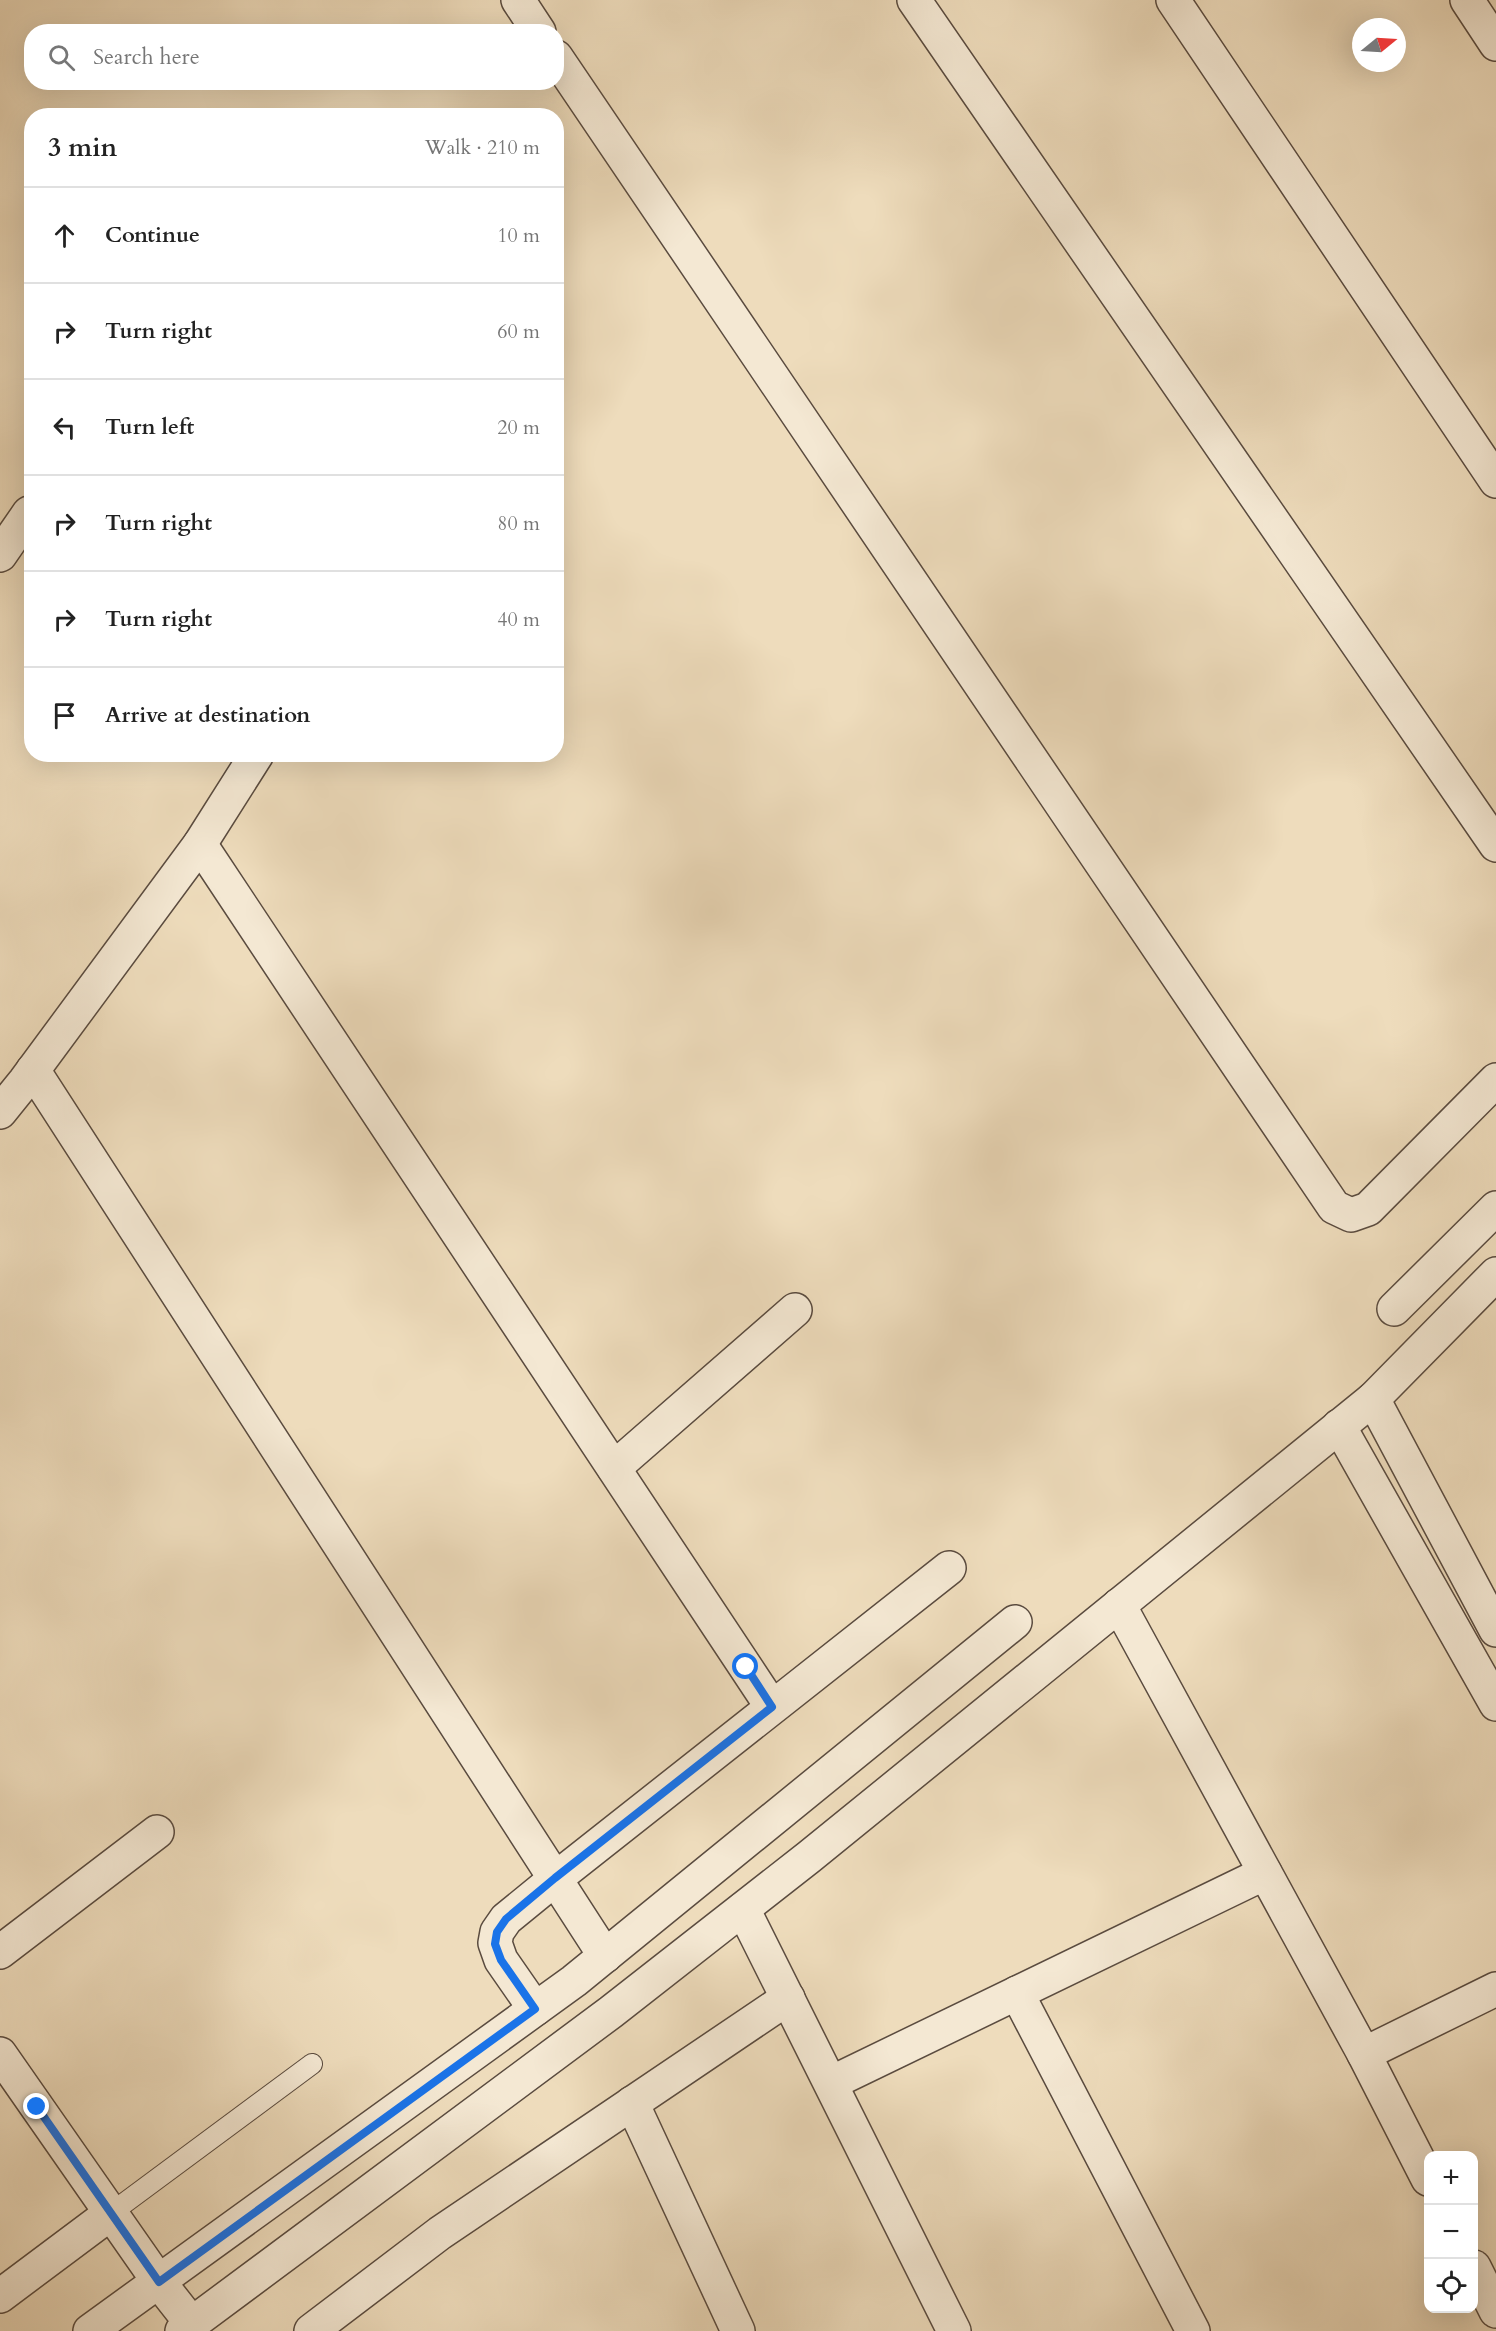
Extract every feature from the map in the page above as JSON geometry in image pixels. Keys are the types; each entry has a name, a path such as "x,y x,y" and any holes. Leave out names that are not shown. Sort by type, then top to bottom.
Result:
{"street":[{"path":"518,0 534,24"},
{"path":"914,0 1496,845"},
{"path":"1173,0 1496,481"},
{"path":"1467,0 1496,44"},
{"path":"564,69 1334,1207 1351,1215 1368,1209 1496,1080"},
{"path":"0,555 24,520"},
{"path":"0,1112 200,844 252,762"},
{"path":"200,844 772,1707"},
{"path":"33,1070 605,1956"},
{"path":"1394,1309 1496,1208"},
{"path":"0,2054 159,2282 187,2328 611,2012 743,1909 1373,1399 1496,1274"},
{"path":"614,1468 795,1310"},
{"path":"1373,1399 1496,1630"},
{"path":"1339,1426 1496,1704"},
{"path":"535,2009 501,1960 495,1944 497,1932 506,1919 949,1568"},
{"path":"1119,1605 1364,2054 1424,2171"},
{"path":"90,2331 605,1956 1015,1622"},
{"path":"0,1952 157,1832"},
{"path":"831,2083 1265,1873"},
{"path":"743,1909 954,2331"},
{"path":"1364,2054 1496,1989"},
{"path":"1017,1993 1194,2331"},
{"path":"311,2331 440,2233 788,1998"},
{"path":"632,2103 738,2331"},
{"path":"0,2296 111,2213"},
{"path":"1478,2277 1496,2311"}],"lane":[{"path":"111,2213 312,2064"}],"route":[{"path":"37,2107 159,2282 535,2009 501,1960 495,1944 497,1932 506,1919 555,1878 772,1707 746,1667"}]}
